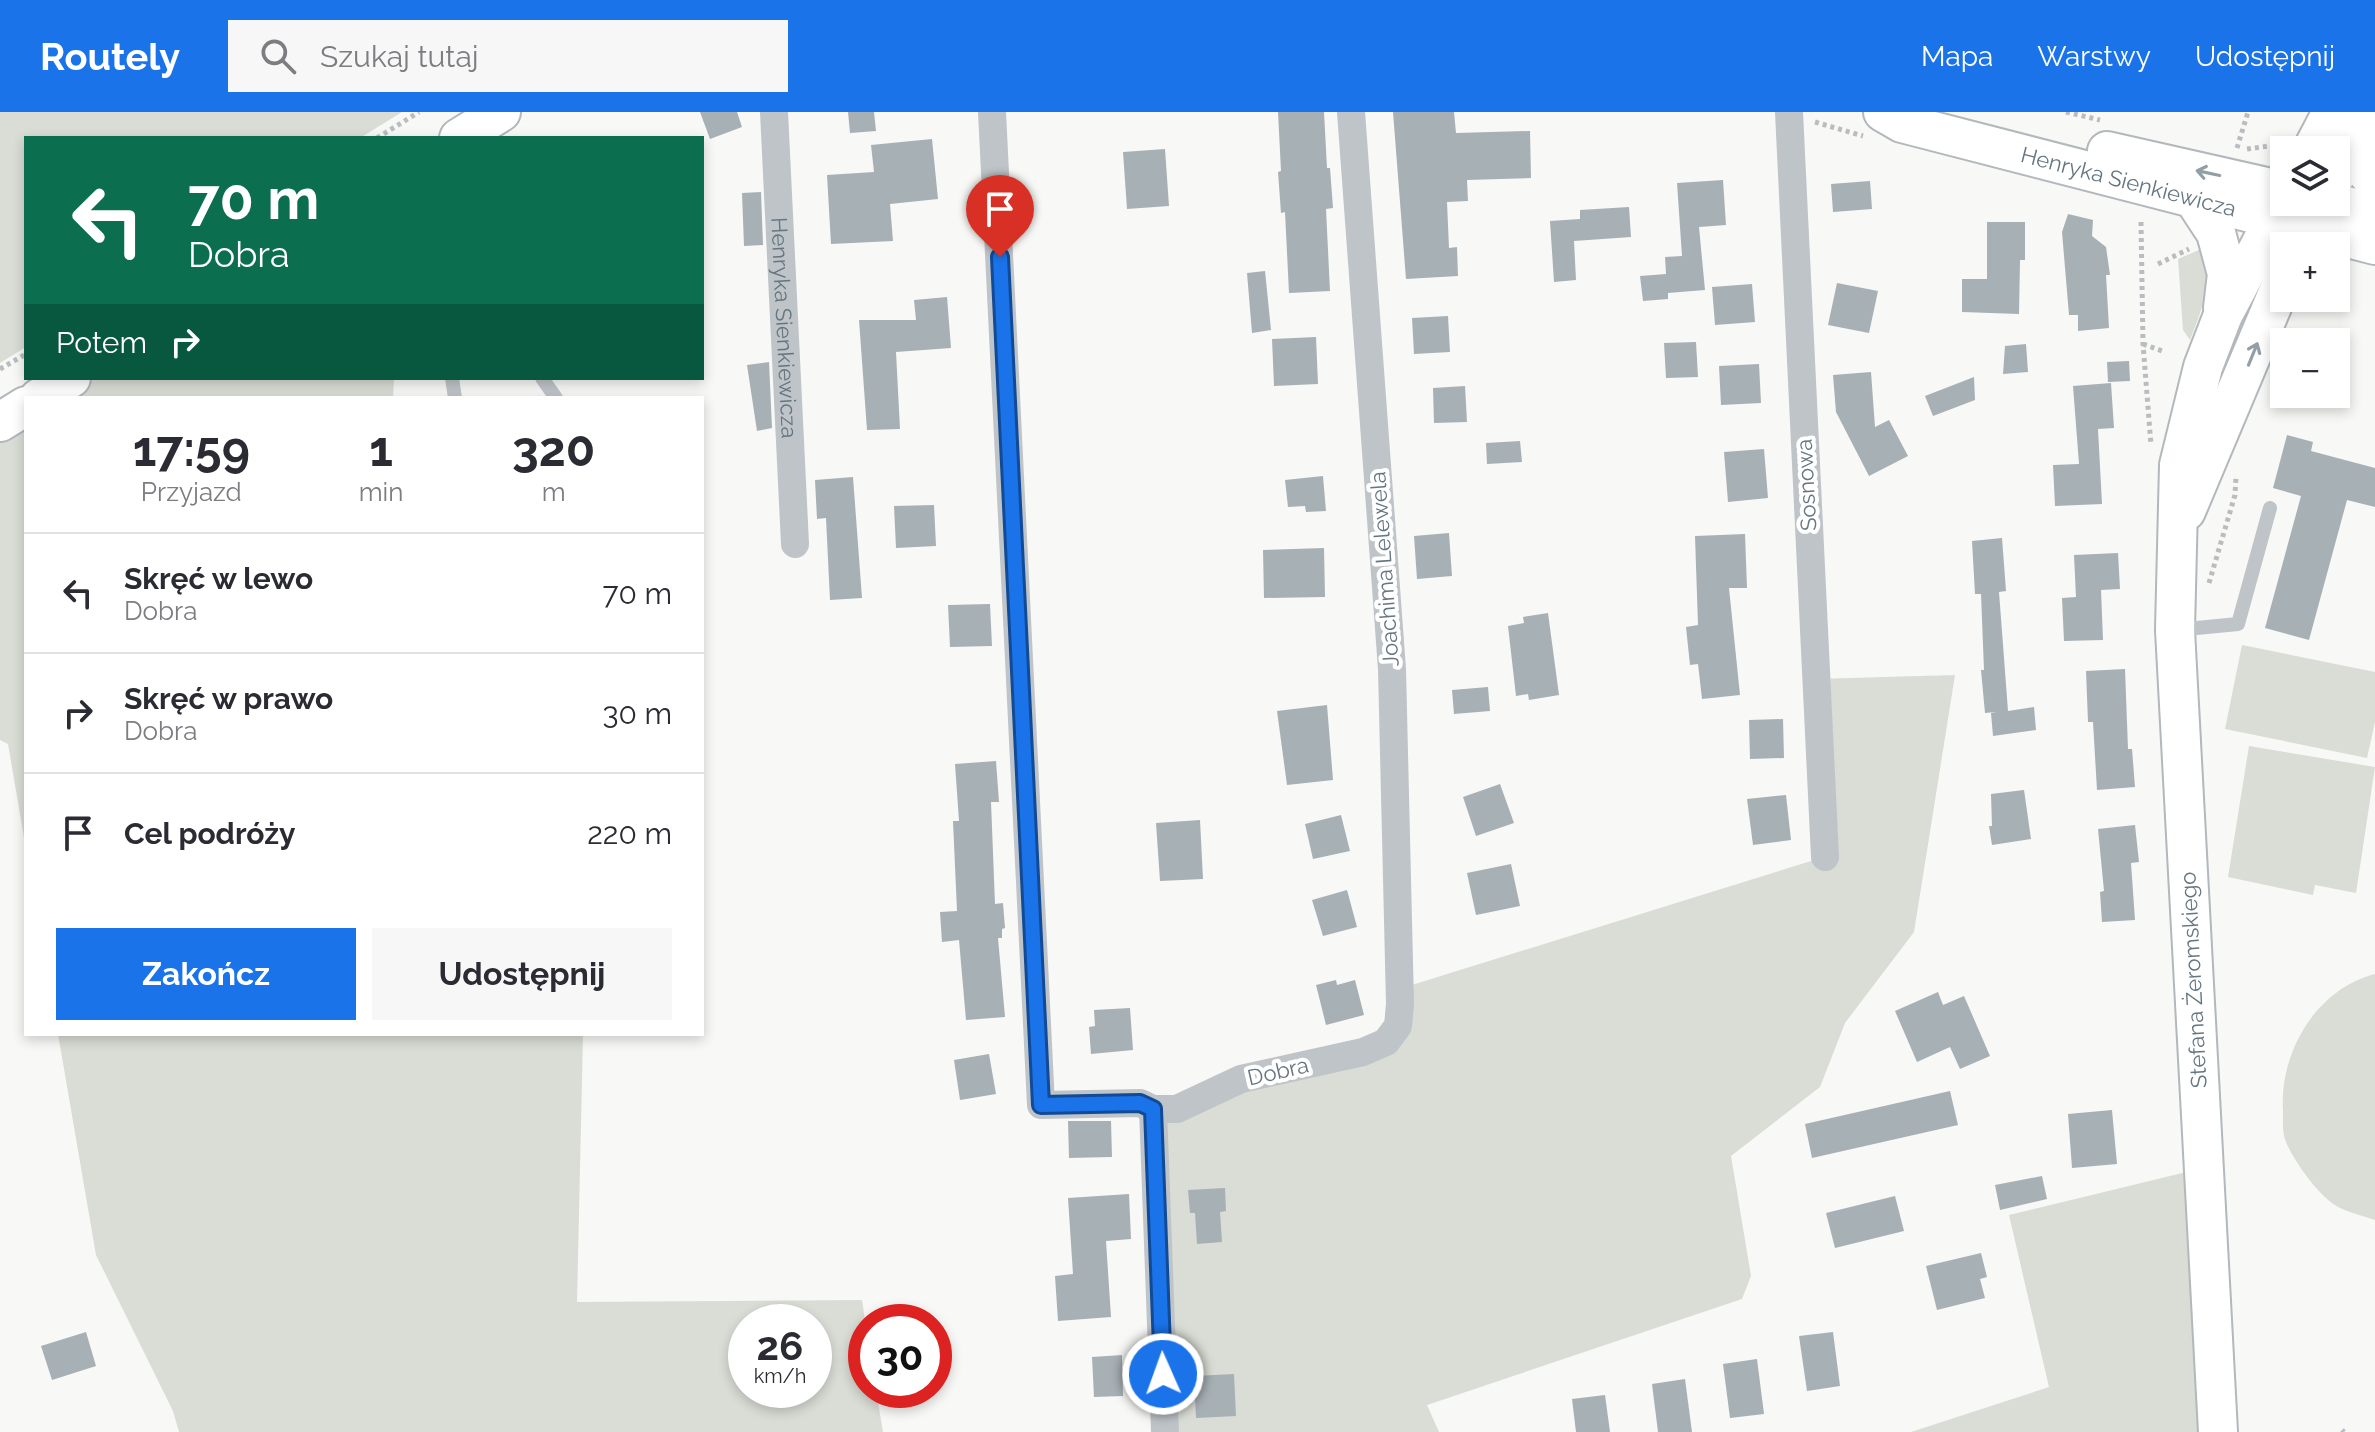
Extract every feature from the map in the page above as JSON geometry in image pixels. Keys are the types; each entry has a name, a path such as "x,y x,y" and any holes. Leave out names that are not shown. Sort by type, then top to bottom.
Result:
{"street":[{"path":"462,136 501,112"},
{"name":"Henryka Sienkiewicza","path":"774,112 795,544"},
{"name":"Dobra","path":"992,112 1041,1105 1140,1103 1153,1109 1177,1109 1241,1079 1363,1052 1386,1042 1398,1026"},
{"name":"Joachima Lelewela","path":"1351,112 1392,669 1398,1026"},
{"name":"Sosnowa","path":"1789,112 1825,857"},
{"name":"Henryka Sienkiewicza","path":"1883,112 1902,123 2193,198 2270,209"},
{"name":"Henryka Sienkiewicza","path":"1938,112 2270,205"},
{"path":"2319,136 2352,117 2367,173 2375,182"},
{"name":"Stefana Żeromskiego","path":"2193,198 2216,233 2227,274 2223,315 2203,367 2179,465 2176,528 2190,628 2218,1432"},
{"name":"Henryka Sienkiewicza","path":"2350,213 2375,213"},
{"name":"Stefana Żeromskiego","path":"2223,315 2298,216"},
{"name":"Henryka Sienkiewicza","path":"2307,216 2375,245"},
{"name":"Stefana Żeromskiego","path":"2176,528 2192,502 2270,312"},
{"path":"42,396 68,380"},
{"path":"0,422 24,407"},
{"path":"1153,1109 1165,1432"}],"lane":[{"path":"2190,628 2238,624 2270,508"}],"path":[{"path":"380,136 419,112"},
{"path":"2237,148 2248,112"},
{"path":"2224,146 2270,148"},
{"path":"2158,264 2193,247"},
{"path":"2143,344 2165,352"},
{"path":"0,369 24,355"},
{"path":"2190,628 2204,598 2235,495 2238,465"}],"shaded area":[{"path":"0,112 402,112 363,136 24,136 24,348 0,363"},
{"path":"2199,250 2206,273 2205,295 2190,340 2183,330 2178,259"},
{"path":"68,380 394,380 393,396 42,396"},
{"path":"24,407 24,837 8,744 0,740 0,422"},
{"path":"2242,645 2375,672 2375,722 2367,758 2225,729"},
{"path":"1955,675 1914,932 1845,1023 1820,1087 1731,1156 1751,1276 1742,1299 1427,1405 1439,1432 1165,1432 1153,1141 1177,1109 1386,1042 1399,989 1824,857 1814,679"},
{"path":"2249,746 2375,767 2356,893 2315,885 2313,895 2228,877"},
{"path":"2375,974 2375,1220 2332,1203 2302,1169 2285,1138 2283,1089 2287,1067 2305,1026 2335,994"},
{"path":"58,1036 583,1036 577,1302 862,1300 863,1304 848,1304 848,1408 879,1408 883,1432 179,1432 173,1411 96,1255"},
{"path":"2203,1168 2218,1432 1911,1432 2049,1387 2009,1215"}],"building":[{"path":"700,112 737,112 742,127 710,139"},
{"path":"848,112 874,112 876,131 850,133"},
{"path":"1278,112 1324,112 1333,208 1326,209 1330,291 1289,293 1285,212 1281,213 1278,172 1281,171"},
{"path":"1393,112 1454,112 1456,133 1530,131 1531,178 1467,180 1468,201 1447,202 1449,248 1457,247 1458,276 1406,279"},
{"path":"932,139 938,199 890,204 893,241 831,244 827,175 874,172 871,145"},
{"path":"1165,149 1169,206 1127,209 1123,152"},
{"path":"1723,180 1726,225 1699,227 1705,290 1668,293 1668,299 1643,301 1640,276 1666,274 1665,257 1682,256 1677,183"},
{"path":"1870,181 1872,209 1833,212 1831,184"},
{"path":"761,192 763,245 744,246 742,193"},
{"path":"1629,207 1631,237 1574,241 1576,280 1554,282 1550,221 1580,219 1580,210"},
{"path":"2068,214 2093,220 2092,236 2106,247 2110,275 2106,275 2109,328 2078,331 2078,315 2069,315 2062,232"},
{"path":"1987,222 2025,222 2025,260 2020,260 2019,314 1962,312 1962,279 1987,279"},
{"path":"1265,271 1271,330 1252,333 1247,273"},
{"path":"1837,283 1878,291 1869,333 1828,325"},
{"path":"1752,284 1755,322 1715,325 1712,287"},
{"path":"947,297 951,348 896,352 900,429 867,430 859,320 916,320 914,300"},
{"path":"1448,316 1450,352 1414,354 1412,318"},
{"path":"1316,337 1318,384 1274,386 1272,339"},
{"path":"1696,342 1698,377 1666,378 1664,343"},
{"path":"2026,344 2028,372 2003,374 2005,346"},
{"path":"2129,361 2130,381 2108,382 2107,362"},
{"path":"769,362 772,428 757,431 747,365"},
{"path":"1759,364 1761,403 1721,405 1719,366"},
{"path":"1871,372 1875,427 1889,420 1908,456 1869,476 1836,412 1833,375"},
{"path":"1974,377 1975,400 1933,416 1925,396"},
{"path":"2111,383 2114,428 2098,429 2102,504 2055,506 2053,465 2079,464 2073,386"},
{"path":"1465,386 1467,422 1434,423 1433,388"},
{"path":"2287,435 2313,442 2311,451 2375,468 2375,507 2347,500 2309,640 2265,628 2301,496 2273,488"},
{"path":"1520,441 1522,462 1487,464 1486,443"},
{"path":"1764,449 1768,498 1728,502 1724,452"},
{"path":"1323,476 1326,511 1306,512 1305,506 1288,507 1285,480"},
{"path":"853,477 862,598 830,600 826,518 817,519 815,480"},
{"path":"934,505 936,546 896,548 894,506"},
{"path":"1449,533 1452,576 1417,579 1414,536"},
{"path":"1745,534 1747,588 1729,588 1740,695 1702,699 1698,664 1690,665 1686,627 1698,625 1695,536"},
{"path":"2002,538 2006,591 1999,592 2008,711 2034,707 2036,730 1993,736 1991,713 1996,712 1985,713 1981,670 1984,670 1981,594 1975,594 1972,541"},
{"path":"1324,548 1325,597 1264,598 1263,550"},
{"path":"2118,553 2120,589 2101,590 2103,640 2064,641 2062,598 2076,597 2074,555"},
{"path":"990,604 992,646 950,647 948,605"},
{"path":"1548,613 1559,695 1529,700 1528,694 1516,696 1508,626 1524,623 1523,617"},
{"path":"2125,669 2128,749 2132,749 2135,787 2097,790 2093,722 2088,722 2086,671"},
{"path":"1488,687 1490,711 1454,714 1452,690"},
{"path":"1327,705 1333,780 1287,785 1277,711"},
{"path":"1783,719 1784,758 1750,759 1749,720"},
{"path":"996,761 999,802 991,802 995,904 1003,903 1005,928 1002,929 1002,938 998,938 1005,1017 966,1020 959,940 942,942 940,912 957,911 953,821 959,821 955,764"},
{"path":"1500,784 1514,823 1476,836 1463,797"},
{"path":"2024,790 2031,839 1992,845 1989,826 1992,826 1991,794"},
{"path":"1786,795 1791,840 1753,845 1747,799"},
{"path":"1341,815 1350,851 1313,859 1305,824"},
{"path":"1200,820 1203,879 1160,881 1156,823"},
{"path":"2135,825 2139,862 2131,863 2135,920 2102,922 2100,892 2104,891 2098,829"},
{"path":"1511,864 1520,906 1476,915 1467,873"},
{"path":"1347,890 1357,927 1323,936 1312,900"},
{"path":"1336,980 1337,985 1355,980 1364,1015 1326,1025 1316,985"},
{"path":"1938,992 1943,1005 1964,996 1990,1056 1960,1069 1950,1047 1917,1062 1895,1011"},
{"path":"1130,1008 1133,1050 1091,1054 1089,1027 1095,1026 1094,1010"},
{"path":"989,1054 996,1094 960,1100 954,1060"},
{"path":"1950,1091 1958,1125 1812,1158 1805,1124"},
{"path":"2112,1110 2117,1164 2072,1168 2068,1114"},
{"path":"1068,1121 1111,1121 1112,1157 1069,1158"},
{"path":"2042,1176 2047,1199 2000,1210 1995,1185"},
{"path":"1225,1188 1226,1211 1220,1212 1222,1242 1197,1244 1195,1213 1190,1213 1188,1190"},
{"path":"1129,1194 1131,1239 1106,1241 1111,1317 1058,1321 1055,1276 1073,1274 1068,1198"},
{"path":"1895,1196 1904,1231 1835,1248 1826,1213"},
{"path":"1981,1253 1987,1277 1980,1279 1985,1298 1937,1310 1926,1266"},
{"path":"86,1332 96,1366 52,1380 41,1346"},
{"path":"1833,1332 1840,1386 1807,1391 1799,1336"},
{"path":"1122,1355 1123,1396 1094,1397 1092,1357"},
{"path":"1757,1359 1764,1414 1730,1418 1723,1364"},
{"path":"1234,1374 1236,1416 1196,1418 1194,1376"},
{"path":"1685,1379 1692,1432 1658,1432 1652,1384"},
{"path":"1605,1395 1610,1432 1576,1432 1572,1399"}],"route":[{"path":"1000,257 1041,1105 1140,1103 1153,1109 1163,1374"}]}
